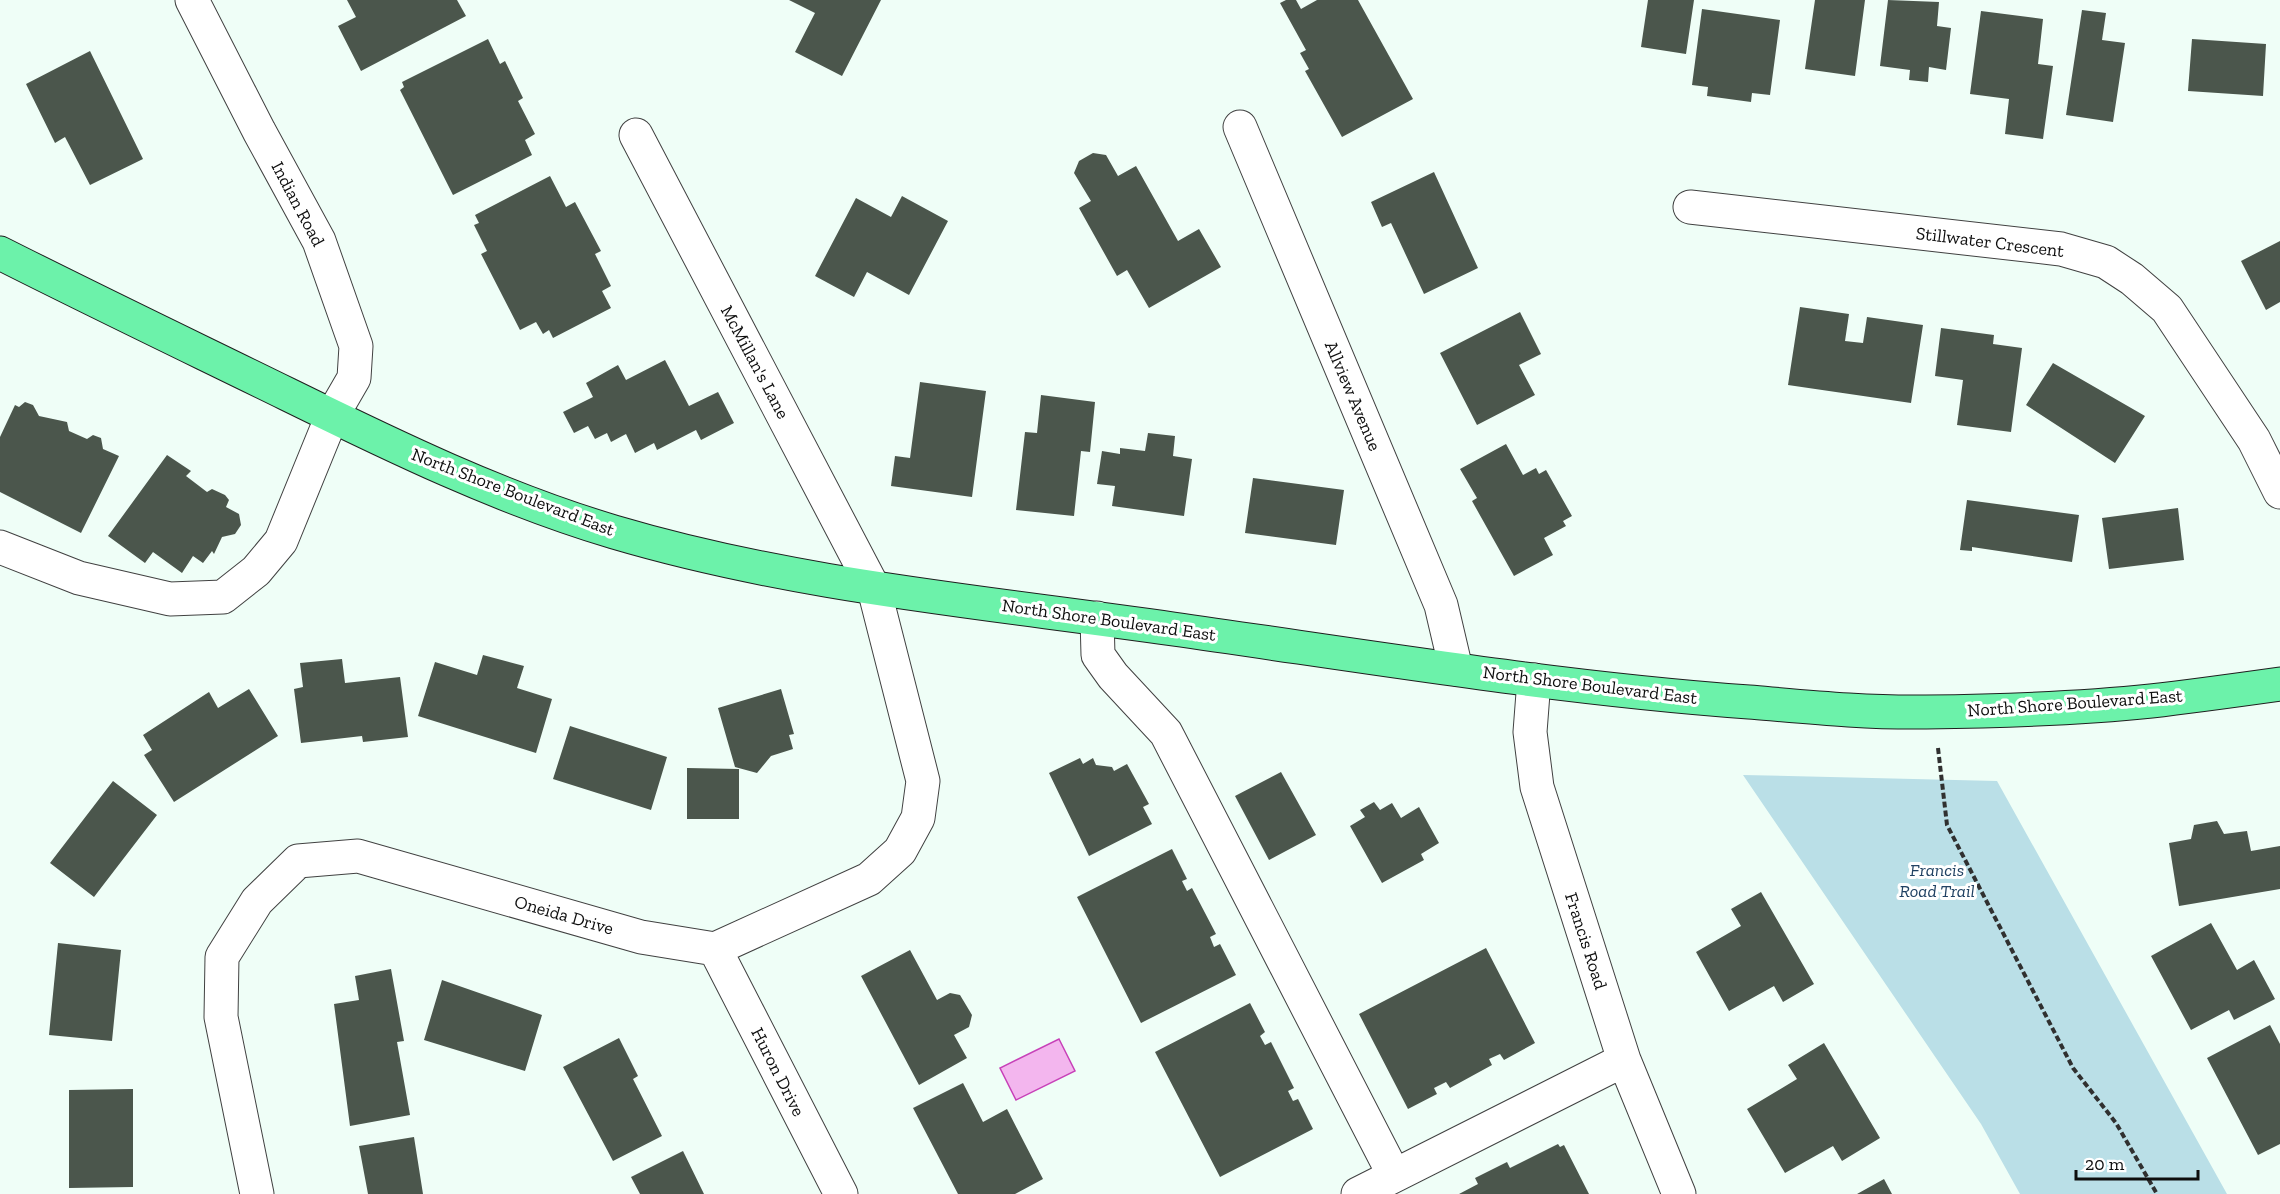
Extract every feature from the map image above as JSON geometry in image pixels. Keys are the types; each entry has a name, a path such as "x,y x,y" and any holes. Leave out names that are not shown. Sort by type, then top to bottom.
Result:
{"main road":[{"name":"North Shore Boulevard East","path":"0,253 332,416 468,478 613,531 739,562 874,589 1534,680 1693,698 1822,708 1935,712 2000,710 2147,702 2280,684"}],"street":[{"name":"Indian Road","path":"0,547 79,578 170,599 223,597 255,571 281,541 332,416 354,378 356,346 320,241 259,131 192,0"},
{"name":"Allview Avenue","path":"1240,127 1441,605 1456,669"},
{"name":"McMillan's Lane","path":"636,135 874,589"},
{"name":"Stillwater Crescent","path":"1690,207 2061,249 2106,262 2132,279 2167,309 2254,440 2280,492"},
{"path":"716,949 869,879 900,851 918,818 923,781 874,589"},
{"path":"1097,618 1098,655 1113,676 1166,733 1394,1175"},
{"name":"Francis Road","path":"1534,680 1530,732 1537,786 1624,1060 1679,1194"},
{"name":"Oneida Drive","path":"257,1194 221,1017 222,957 257,901 298,861 358,856 641,938 716,949"},
{"name":"Huron Drive","path":"716,949 841,1194"},
{"path":"1358,1194 1624,1060"}],"path":[{"path":"1935,712 1947,825 2073,1068 2116,1123 2157,1194"}],"green space":[{"name":"Francis Road Trail","path":"1743,775 1997,781 2227,1194 2020,1194 1981,1124"}],"shaded area":[{"path":"1059,1039 1075,1071 1016,1100 1000,1068"}],"building":[{"path":"347,0 457,0 466,16 361,71 338,26 356,17"},
{"path":"789,0 881,0 842,76 795,52 815,13"},
{"path":"1286,0 1296,0 1301,9 1317,0 1358,0 1413,99 1342,137 1305,71 1309,69 1300,53 1306,50 1280,3"},
{"path":"1648,0 1694,0 1686,54 1641,47"},
{"path":"1815,0 1865,0 1855,76 1805,69"},
{"path":"1888,0 1939,2 1937,26 1951,28 1946,70 1929,67 1928,82 1909,80 1910,70 1880,66"},
{"path":"1702,9 1780,20 1770,95 1752,93 1751,102 1707,96 1708,87 1692,85"},
{"path":"2082,10 2106,13 2102,40 2125,43 2113,122 2066,115"},
{"path":"1981,11 2043,19 2038,64 2053,66 2043,139 2005,134 2009,99 1970,94"},
{"path":"488,39 500,64 505,61 523,98 518,101 535,134 525,140 532,155 453,195 400,90 404,87 402,82"},
{"path":"2192,39 2266,44 2263,96 2188,91"},
{"path":"90,51 143,159 90,185 65,137 55,143 26,84"},
{"path":"1093,153 1106,155 1118,176 1136,166 1178,241 1199,229 1221,267 1149,308 1127,270 1117,276 1079,208 1091,201 1074,173 1079,161"},
{"path":"1434,172 1478,268 1424,294 1391,223 1382,227 1371,202"},
{"path":"550,176 566,207 575,202 601,251 595,254 611,286 602,291 611,308 553,338 549,330 543,334 536,322 520,330 481,254 487,251 474,225 479,223 475,215"},
{"path":"902,196 948,221 909,295 867,272 854,297 815,276 856,198 891,217"},
{"path":"2280,241 2280,302 2266,310 2241,261"},
{"path":"1800,307 1849,314 1845,341 1863,343 1867,317 1923,325 1911,403 1788,385"},
{"path":"1520,312 1541,354 1519,365 1535,395 1477,425 1440,353"},
{"path":"1941,328 1994,335 1993,344 2022,348 2011,432 1957,425 1963,380 1935,376"},
{"path":"665,360 689,406 718,392 734,423 701,440 696,430 657,450 654,443 635,453 626,434 611,442 607,433 595,439 588,426 574,433 563,412 593,397 586,383 618,365 626,380"},
{"path":"2053,363 2145,416 2115,463 2026,405"},
{"path":"920,382 986,391 972,497 891,486 895,456 910,458"},
{"path":"1041,395 1095,402 1090,452 1081,451 1074,516 1016,510 1025,432 1037,433"},
{"path":"25,402 33,405 39,416 67,422 69,431 87,439 93,435 101,438 103,449 119,456 81,533 0,492 0,437 15,405 19,407"},
{"path":"1148,433 1175,436 1173,456 1192,459 1184,516 1112,506 1115,486 1097,484 1102,451 1120,454 1120,448 1145,451"},
{"path":"1506,444 1523,475 1536,468 1539,474 1546,470 1572,516 1563,521 1566,526 1544,538 1553,555 1514,576 1472,501 1477,498 1460,469"},
{"path":"167,455 191,471 186,476 207,492 212,489 225,495 229,500 226,507 239,514 241,525 235,534 222,537 214,554 212,551 203,563 193,556 182,573 153,552 145,563 108,536"},
{"path":"1253,478 1344,490 1336,545 1245,533"},
{"path":"1967,500 2079,515 2072,562 1972,547 1972,551 1960,550"},
{"path":"2178,508 2184,560 2109,569 2102,518"},
{"path":"483,655 524,666 517,688 552,699 536,753 418,716 435,662 477,675"},
{"path":"342,659 345,683 400,677 408,737 363,742 362,736 301,743 294,689 303,687 300,663"},
{"path":"249,689 278,736 174,802 144,755 152,750 143,735 209,692 218,708"},
{"path":"781,689 794,734 789,735 793,749 771,756 757,773 735,767 718,708"},
{"path":"570,726 667,757 651,810 553,779"},
{"path":"1080,758 1083,764 1093,758 1096,765 1112,767 1114,771 1127,764 1149,804 1143,807 1152,824 1089,856 1049,773"},
{"path":"687,768 739,769 739,819 687,819"},
{"path":"1281,772 1316,835 1269,860 1235,796"},
{"path":"113,781 157,815 94,897 50,863"},
{"path":"1374,802 1380,810 1392,803 1401,818 1419,807 1439,843 1421,854 1424,860 1382,883 1350,826 1365,817 1360,810"},
{"path":"2217,821 2224,834 2247,831 2251,851 2280,846 2280,889 2179,906 2169,843 2191,839 2194,825"},
{"path":"1172,849 1187,879 1182,881 1187,891 1192,888 1216,934 1210,937 1214,947 1220,944 1236,975 1141,1023 1077,897"},
{"path":"1761,892 1814,984 1783,1002 1774,986 1729,1011 1696,952 1741,926 1731,909"},
{"path":"2211,923 2237,970 2254,960 2275,999 2234,1020 2229,1010 2191,1030 2151,956"},
{"path":"58,943 121,950 112,1041 49,1035"},
{"path":"1486,948 1535,1043 1504,1060 1500,1054 1489,1059 1492,1065 1450,1088 1446,1082 1434,1088 1437,1094 1408,1109 1359,1014"},
{"path":"910,950 937,1000 950,993 960,995 972,1015 969,1027 954,1035 967,1058 919,1085 861,976"},
{"path":"391,969 404,1041 397,1042 410,1115 350,1126 334,1004 359,1000 355,976"},
{"path":"442,980 542,1015 525,1071 424,1040"},
{"path":"1250,1003 1265,1032 1260,1036 1265,1045 1271,1042 1294,1088 1288,1091 1293,1101 1298,1099 1313,1129 1220,1177 1155,1052"},
{"path":"2270,1025 2280,1044 2280,1144 2258,1155 2207,1058"},
{"path":"619,1038 638,1076 633,1079 662,1136 613,1161 563,1067"},
{"path":"1824,1043 1880,1138 1842,1161 1833,1146 1785,1173 1747,1109 1797,1079 1788,1065"},
{"path":"963,1083 983,1122 1007,1109 1043,1179 1015,1194 958,1194 913,1108"},
{"path":"133,1089 133,1187 69,1188 69,1090"},
{"path":"414,1137 423,1194 368,1194 359,1146"},
{"path":"1558,1144 1560,1147 1564,1145 1589,1194 1459,1194 1478,1184 1475,1178 1507,1162 1510,1168"},
{"path":"683,1151 704,1194 640,1194 631,1177"},
{"path":"1884,1179 1892,1194 1857,1194"}]}
